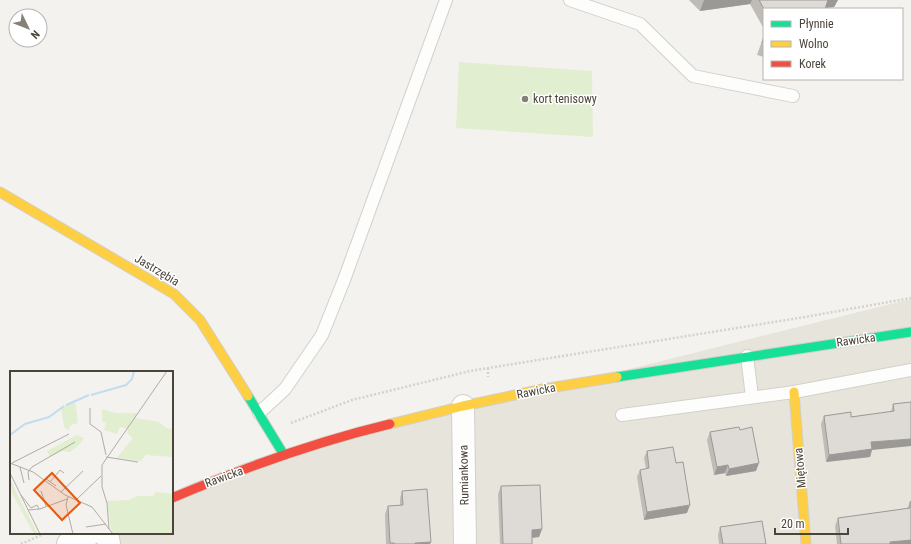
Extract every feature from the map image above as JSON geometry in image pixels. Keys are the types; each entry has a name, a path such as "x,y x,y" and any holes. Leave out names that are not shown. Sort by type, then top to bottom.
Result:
{"street":[{"name":"Jastrzębia","path":"0,192 174,294 200,320 284,455"},
{"name":"Rawicka","path":"173,498 206,483 345,435 463,406 543,389 684,368 747,356 911,332"},
{"name":"Miętowa","path":"794,392 806,544"},
{"name":"Rumiankowa","path":"463,406 465,544"},
{"path":"68,544 90,534"},
{"path":"107,534 109,544"}],"lane":[{"path":"259,413 285,389 322,335 344,280 446,0"},
{"path":"570,0 640,24 693,76 793,96"},
{"path":"747,356 752,397"},
{"path":"622,415 794,392 911,370"}],"path":[{"path":"21,544 44,534"}],"shaded area":[{"path":"911,299 911,544 72,544 97,534 173,534 173,502 284,455"}],"green space":[{"name":"kort tenisowy","path":"459,62 592,71 593,137 456,128"}],"building":[{"path":"759,0 828,0 825,8 763,8"},
{"path":"911,402 911,439 871,442 872,449 829,455 824,416 851,412 851,417 894,411 893,404"},
{"path":"739,427 740,430 752,427 759,463 729,469 728,465 717,467 710,432"},
{"path":"673,447 676,463 683,462 690,505 647,512 640,470 649,468 647,451"},
{"path":"540,485 542,529 532,530 532,544 503,544 501,486"},
{"path":"427,489 431,542 415,544 390,543 388,506 403,505 402,491"},
{"path":"911,501 911,540 890,542 890,544 841,544 838,518 910,508"},
{"path":"762,521 766,544 723,544 720,527"}],"traffic: fast":[{"path":"617,377 911,332"},
{"path":"248,396 284,455"}],"traffic: slow":[{"path":"0,192 174,294 200,320 248,396"},
{"path":"390,424 463,406 543,389 617,377"},
{"path":"794,392 806,544"}],"traffic: jam":[{"path":"173,498 225,476 280,456 334,439 390,424"}],"place":[{"name":"kort tenisowy","path":"525,99"}]}
